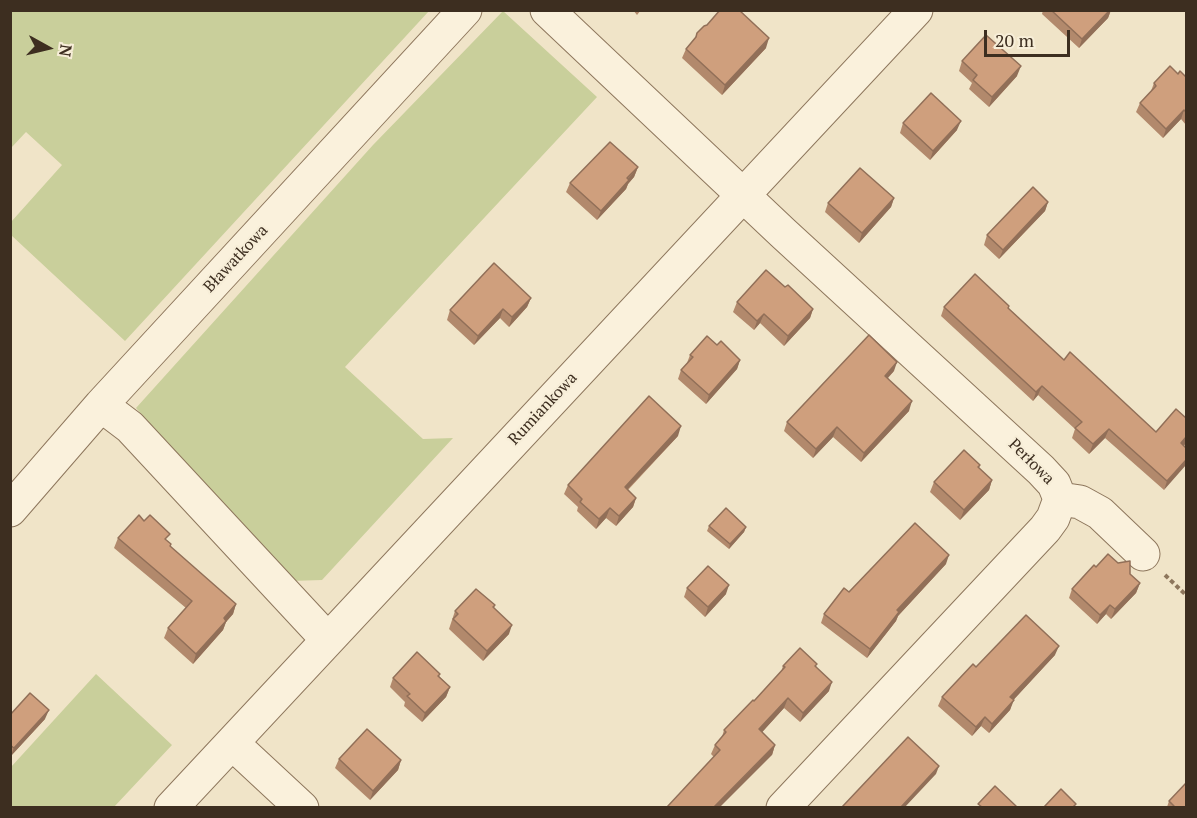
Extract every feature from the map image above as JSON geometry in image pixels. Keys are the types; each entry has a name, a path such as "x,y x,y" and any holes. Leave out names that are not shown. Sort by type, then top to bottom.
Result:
{"street":[{"name":"Bławatkowa","path":"10,510 101,405 465,10"},
{"name":"Perłowa","path":"547,10 743,196 1041,470 1054,484 1060,499 1053,518 1045,529 783,807"},
{"name":"Rumiankowa","path":"171,807 916,10"},
{"path":"101,405 130,427 327,639"},
{"path":"1060,499 1080,502 1100,513 1143,554"},
{"path":"232,743 302,807"}],"green space":[{"path":"11,10 429,11 125,341 11,235 11,222 62,165 26,132 11,148"},
{"path":"503,11 597,97 345,367 423,439 453,438 322,580 290,581 136,408 373,145"},
{"path":"96,674 172,745 114,807 11,807 11,767"}],"building":[{"path":"720,10 739,10 769,38 725,85 686,49 697,33"},
{"path":"1051,10 1110,10 1082,39"},
{"path":"986,35 1021,66 992,97 973,80 977,75 962,61"},
{"path":"1170,66 1178,74 1180,71 1186,77 1186,112 1184,110 1166,129 1140,103"},
{"path":"931,93 961,121 933,151 903,123"},
{"path":"610,142 638,167 601,211 570,183"},
{"path":"860,168 894,198 862,233 828,203"},
{"path":"1033,187 1048,202 1003,250 987,235"},
{"path":"494,263 531,298 512,317 503,309 478,336 450,310"},
{"path":"766,270 785,287 788,285 813,309 788,336 764,314 757,321 737,302"},
{"path":"975,274 1064,360 1070,352 1156,432 1176,409 1186,418 1186,437 1181,443 1186,448 1186,460 1167,481 1109,429 1093,444 1075,428 1082,422 1042,386 1036,392 944,307"},
{"path":"869,335 897,362 885,376 912,401 864,453 837,427 816,449 787,422"},
{"path":"707,336 717,345 721,341 740,360 709,395 681,370 693,357 690,355"},
{"path":"649,396 681,426 625,487 636,498 619,516 610,508 599,519 580,502 582,499 568,485"},
{"path":"964,450 992,480 964,510 934,482"},
{"path":"726,508 746,527 730,544 709,526"},
{"path":"139,515 144,521 150,515 170,534 165,539 171,544 170,546 236,604 224,618 226,621 196,654 168,628 192,601 118,538"},
{"path":"915,523 949,555 897,610 899,612 870,649 824,614 844,588 849,592"},
{"path":"1108,554 1118,563 1130,561 1130,574 1140,583 1115,609 1110,605 1100,615 1072,589 1094,565 1096,567"},
{"path":"708,566 729,585 708,607 687,588"},
{"path":"476,589 495,605 493,607 512,625 487,651 453,619 458,614 455,611"},
{"path":"1026,615 1059,646 1010,697 1014,700 992,724 985,717 976,727 942,697 973,664 976,667"},
{"path":"800,648 832,682 803,713 788,698 759,729 775,745 714,807 667,807 720,750 715,745 726,732 724,730 754,701"},
{"path":"417,652 450,687 425,713 407,696 410,694 393,678"},
{"path":"30,693 49,710 14,748 10,745 10,715"},
{"path":"367,729 401,760 373,791 339,759"},
{"path":"908,737 939,766 901,807 842,807"},
{"path":"1186,783 1186,807 1173,807 1169,801"},
{"path":"995,786 1017,807 982,807 978,804"},
{"path":"1061,789 1076,804 1073,807 1044,807"}]}
